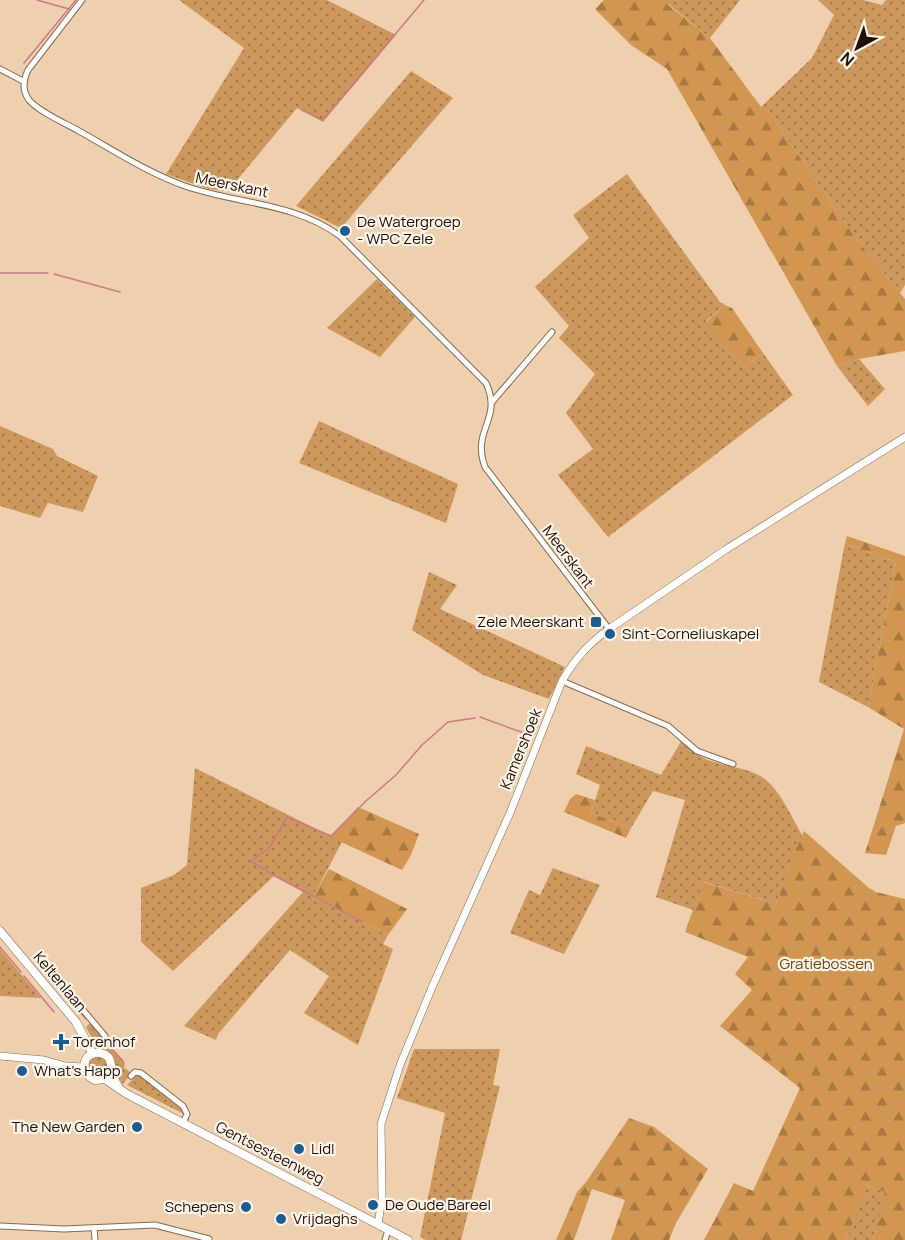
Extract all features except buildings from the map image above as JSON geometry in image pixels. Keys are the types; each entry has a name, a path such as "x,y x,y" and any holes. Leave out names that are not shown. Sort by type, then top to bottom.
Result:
{"main road":[{"name":"Keltenlaan","path":"0,931 80,1028 93,1054"},
{"path":"84,1067 87,1058 93,1054 106,1055 111,1062 120,1089"},
{"name":"Gentsesteenweg","path":"84,1067 90,1078 99,1081 105,1079 183,1123 408,1240"},
{"path":"105,1079 112,1070"}],"street":[{"path":"0,69 23,81 28,70 82,0"},
{"name":"Meerskant","path":"23,81 25,94 33,104 170,181 215,196 273,206 297,213 333,231 486,383 492,402 491,413 481,437 480,447 485,467 609,629"},
{"name":"Meerskant","path":"492,402 552,332"},
{"name":"Kamershoek","path":"378,1224 382,1199 381,1124 400,1065 510,813 562,681 577,657 609,629 735,544 905,437"},
{"path":"562,681 668,726 697,752 734,765"},
{"path":"78,1004 105,1036"},
{"path":"80,1028 90,1019"},
{"name":"Gentsesteenweg","path":"0,1056 84,1067"},
{"path":"131,1076 137,1071 141,1073 183,1106 187,1114 183,1123"},
{"path":"0,1226 64,1229 154,1225 209,1239"},
{"path":"94,1228 95,1240"},
{"path":"385,1240 388,1230"}],"shaded area":[{"path":"179,0 327,0 396,35 323,122 297,108 228,191 208,189 166,174 244,48"},
{"path":"669,0 740,0 710,38 667,3"},
{"path":"818,0 863,0 882,5 886,0 905,0 905,285 900,293 854,236 768,111 761,107 812,58 834,15"},
{"path":"411,71 453,98 341,228 296,206"},
{"path":"627,174 720,302 725,305 706,321 744,367 763,353 793,395 608,537 558,475 593,449 566,413 595,374 559,338 569,326 535,287 589,238 573,215"},
{"path":"377,279 415,317 380,357 327,328"},
{"path":"859,359 885,389 868,406 837,366"},
{"path":"319,421 458,484 446,523 299,463"},
{"path":"0,426 53,449 57,456 98,476 83,512 48,503 40,518 0,506"},
{"path":"845,543 896,562 868,707 819,682"},
{"path":"429,572 457,585 440,609 565,667 549,699 483,675 412,630"},
{"path":"682,740 695,753 707,760 747,770 762,777 785,803 802,835 776,904 704,882 693,910 656,897 685,800 653,791 631,828 591,813 600,785 576,774 586,746 661,775"},
{"path":"195,768 342,842 313,897 388,935 383,944 393,949 358,1045 304,1013 329,976 290,950 218,1034 216,1040 184,1026 303,892 274,876 173,971 141,942 141,888 174,875 187,865"},
{"path":"553,868 600,885 564,954 510,933 529,890 540,895"},
{"path":"0,949 41,998 0,996"},
{"path":"89,1024 125,1063 124,1068 129,1071 130,1075 123,1084 117,1076 114,1057 95,1044 86,1027"},
{"path":"414,1049 500,1049 493,1085 500,1086 461,1240 426,1240 420,1237 445,1113 397,1098"},
{"path":"98,1057 106,1062 107,1066 102,1074 98,1075 90,1070 89,1066 94,1058"},
{"path":"138,1074 182,1107 184,1114 127,1085"},
{"path":"866,1185 886,1192 873,1240 846,1240"}],"green space":[{"path":"604,0 669,0 667,4 710,38 761,107 768,111 854,236 905,299 905,351 859,359 837,366 667,69 631,45 595,9"},
{"path":"725,305 732,308 763,353 744,367 706,322"},
{"path":"847,536 905,556 905,823 896,826 886,855 865,853 904,729 868,707 896,562 845,543"},
{"path":"576,794 595,800 591,813 631,828 626,838 564,812 570,799"},
{"path":"358,807 419,834 402,870 330,837"},
{"name":"Gratiebossen","path":"804,831 869,888 905,899 905,1240 873,1240 885,1192 867,1185 846,1240 704,1240 734,1183 753,1191 800,1088 720,1026 752,990 735,974 748,957 685,932 703,882 776,904"},
{"path":"329,869 407,909 388,935 313,897"},
{"path":"629,1118 654,1127 708,1169 676,1223 669,1240 611,1240 625,1200 592,1189 574,1240 556,1240 577,1192"}],"waterway":[{"path":"37,0 69,9"},
{"path":"24,63 76,0"},
{"path":"302,110 323,120 424,0"},
{"path":"0,273 48,273"},
{"path":"54,274 120,292"},
{"path":"480,717 532,736"},
{"path":"363,922 251,861 269,848 287,817 331,836 448,722 475,718"},
{"path":"0,947 21,972"},
{"path":"24,976 54,1012"},
{"path":"76,1004 75,1006 86,1019"},
{"path":"90,1024 110,1046"},
{"path":"112,1049 123,1061"}],"place":[{"name":"De Watergroep - WPC Zele","path":"345,231"},
{"name":"Zele Meerskant","path":"596,622"},
{"name":"Sint-Corneliuskapel","path":"610,634"},
{"name":"Torenhof","path":"61,1042"},
{"name":"What's Happ","path":"22,1071"},
{"name":"The New Garden","path":"137,1127"},
{"name":"Lidl","path":"299,1149"},
{"name":"De Oude Bareel","path":"373,1205"},
{"name":"Schepens","path":"246,1207"},
{"name":"Vrijdaghs","path":"281,1219"}]}
